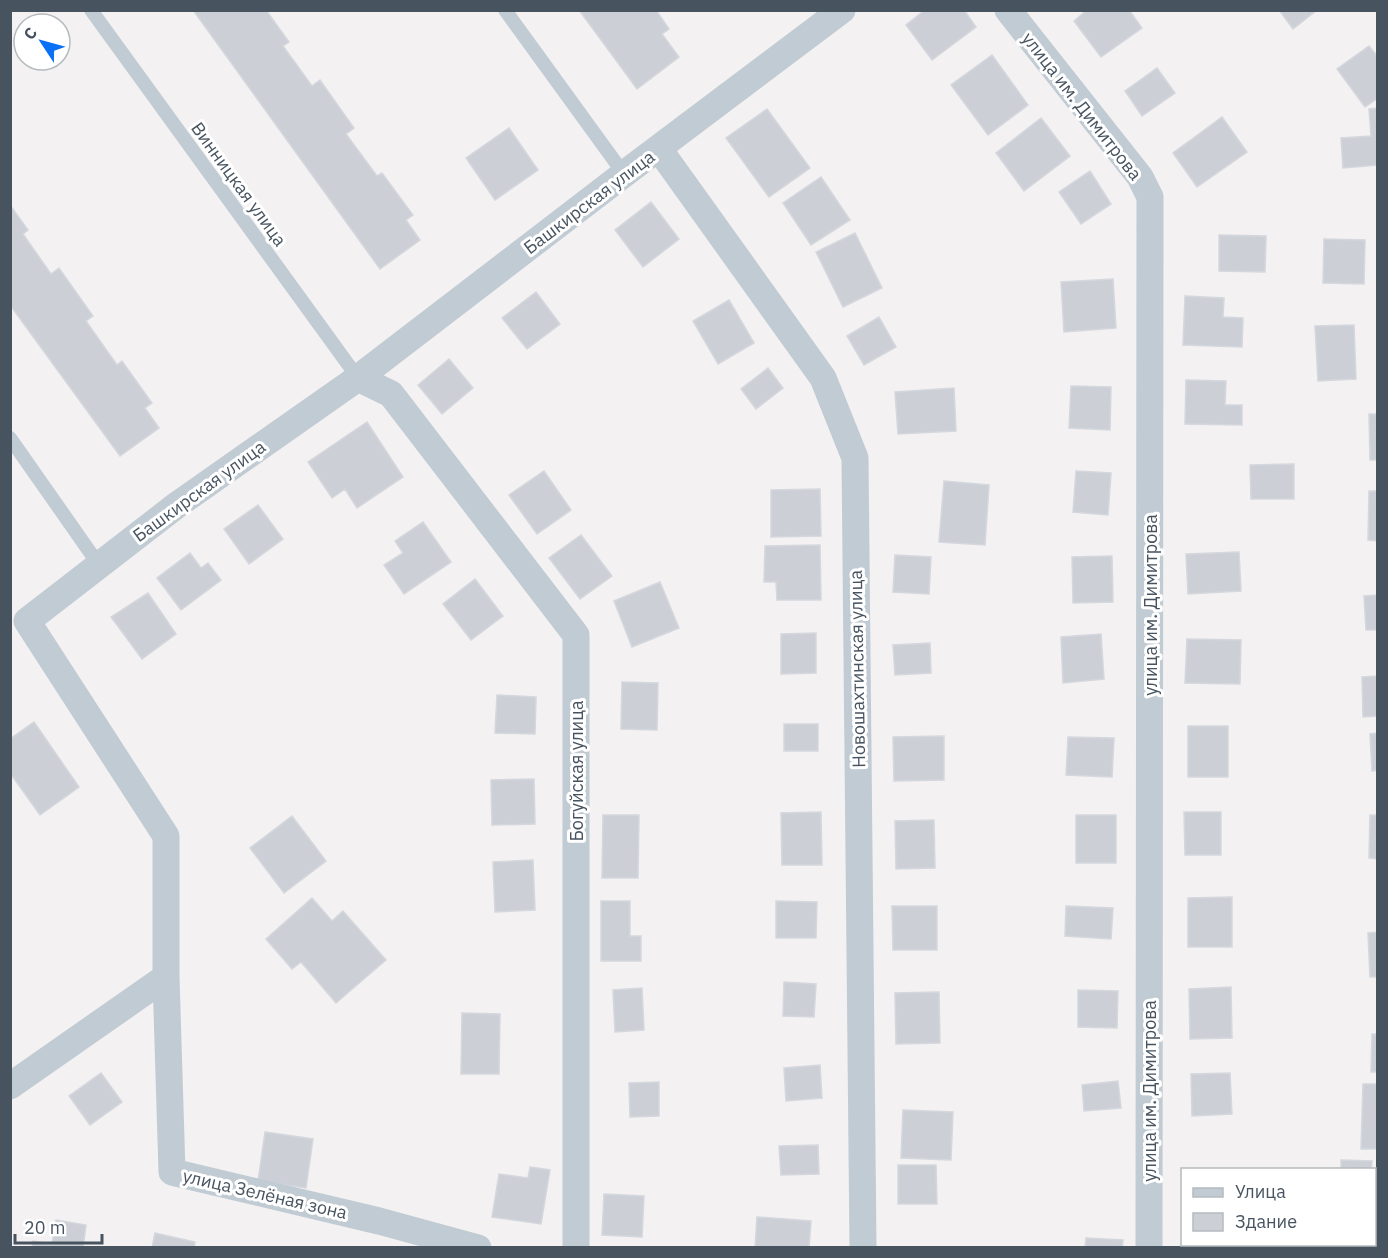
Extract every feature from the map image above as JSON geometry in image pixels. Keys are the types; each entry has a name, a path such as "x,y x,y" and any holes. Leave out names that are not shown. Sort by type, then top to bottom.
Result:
{"street":[{"name":"Башкирская улица","path":"166,977 166,836 27,621 177,505 358,378 842,10"},
{"name":"улица им. Димитрова","path":"1008,10 1140,177 1150,197 1149,1248"},
{"name":"Новошахтинская улица","path":"659,149 823,378 855,458 863,1248"},
{"name":"Богуйская улица","path":"358,378 391,394 576,635 576,1248"},
{"path":"10,1086 166,977"},
{"name":"улица Зелёная зона","path":"166,977 172,1172 380,1221 478,1248"}],"lane":[{"name":"Винницкая улица","path":"91,10 358,378"},
{"path":"505,10 624,174"},
{"path":"10,438 99,565"}],"building":[{"path":"193,10 266,10 289,42 283,46 312,86 320,80 354,128 346,134 377,176 382,173 413,215 406,220 420,240 380,269"},
{"path":"579,10 656,10 669,29 662,34 679,57 637,89"},
{"path":"925,10 964,10 976,27 932,60 906,25"},
{"path":"1087,10 1129,10 1142,28 1101,57 1074,21"},
{"path":"1279,10 1317,10 1293,29"},
{"path":"1369,46 1378,57 1378,98 1365,107 1337,69"},
{"path":"992,55 1028,105 988,135 951,85"},
{"path":"1157,68 1175,93 1142,116 1125,91"},
{"path":"1378,108 1378,165 1343,168 1341,138 1371,136 1369,109"},
{"path":"767,109 810,168 769,197 726,138"},
{"path":"1222,117 1247,152 1197,187 1173,153"},
{"path":"1041,118 1070,156 1024,191 996,153"},
{"path":"509,128 538,170 495,200 466,158"},
{"path":"1090,171 1111,204 1081,224 1059,192"},
{"path":"821,177 850,220 811,245 783,203"},
{"path":"651,202 679,239 643,267 615,230"},
{"path":"10,205 28,230 23,234 51,274 59,268 93,316 86,321 117,365 122,361 152,403 145,408 159,428 120,456 10,305"},
{"path":"855,233 882,288 843,307 816,252"},
{"path":"1219,235 1266,236 1265,272 1219,271"},
{"path":"1324,239 1365,240 1364,284 1323,283"},
{"path":"1113,279 1116,328 1064,332 1061,282"},
{"path":"536,292 560,324 527,349 502,318"},
{"path":"1185,296 1224,298 1223,317 1243,318 1242,347 1183,345"},
{"path":"729,300 754,343 718,364 693,321"},
{"path":"879,317 896,347 864,365 847,336"},
{"path":"1354,325 1356,379 1318,381 1315,326"},
{"path":"449,359 473,388 442,414 418,385"},
{"path":"768,368 783,388 756,409 741,389"},
{"path":"1186,380 1226,381 1225,405 1242,405 1242,425 1185,424"},
{"path":"1071,386 1111,387 1110,430 1069,428"},
{"path":"954,388 956,431 898,434 895,392"},
{"path":"1369,414 1378,414 1378,460 1370,460"},
{"path":"367,422 403,477 357,508 345,489 332,498 308,462"},
{"path":"1294,464 1294,499 1251,499 1250,465"},
{"path":"544,471 571,510 537,534 509,495"},
{"path":"1076,471 1111,473 1108,515 1073,512"},
{"path":"944,481 989,485 985,545 939,542"},
{"path":"820,489 821,536 771,537 771,490"},
{"path":"1369,491 1378,491 1378,541 1368,540"},
{"path":"258,505 283,539 249,564 224,529"},
{"path":"423,522 451,562 404,594 384,565 403,553 395,541"},
{"path":"581,535 612,576 580,599 549,558"},
{"path":"820,545 821,600 777,600 776,582 764,582 765,546"},
{"path":"1239,552 1241,591 1188,594 1186,554"},
{"path":"190,553 201,568 208,563 221,580 181,610 157,578"},
{"path":"895,555 931,557 929,594 893,592"},
{"path":"1112,556 1113,602 1073,603 1072,557"},
{"path":"475,579 503,616 471,640 443,604"},
{"path":"660,582 679,628 632,647 614,601"},
{"path":"148,593 176,634 142,659 111,617"},
{"path":"1378,595 1378,630 1366,630 1364,596"},
{"path":"816,633 816,673 781,674 781,634"},
{"path":"1101,634 1104,679 1063,683 1061,637"},
{"path":"1187,639 1241,640 1240,684 1185,683"},
{"path":"930,643 931,673 895,675 893,645"},
{"path":"1378,676 1378,716 1363,717 1362,677"},
{"path":"622,682 658,683 657,730 621,729"},
{"path":"497,695 536,697 535,734 495,733"},
{"path":"34,722 79,787 40,815 10,773 10,739"},
{"path":"784,724 818,724 818,751 784,751"},
{"path":"1188,726 1228,726 1228,777 1188,777"},
{"path":"1378,733 1378,770 1372,771 1370,734"},
{"path":"944,736 944,780 894,781 893,737"},
{"path":"1068,737 1114,738 1112,777 1066,775"},
{"path":"534,779 535,824 492,825 491,780"},
{"path":"821,812 822,865 782,865 781,813"},
{"path":"1184,812 1221,812 1221,855 1185,855"},
{"path":"603,815 639,815 638,878 602,878"},
{"path":"1076,815 1116,815 1116,863 1076,863"},
{"path":"1370,815 1378,815 1378,859 1369,858"},
{"path":"292,816 326,861 284,893 250,848"},
{"path":"934,820 935,868 896,869 895,821"},
{"path":"533,860 535,910 495,912 493,862"},
{"path":"1232,897 1232,947 1188,947 1188,898"},
{"path":"312,898 332,921 343,911 386,960 336,1003 301,962 292,969 266,939"},
{"path":"601,901 630,901 630,936 641,936 641,961 601,961"},
{"path":"776,901 817,902 816,938 776,938"},
{"path":"892,906 937,906 937,950 893,950"},
{"path":"1066,906 1113,908 1111,939 1065,936"},
{"path":"1378,932 1378,977 1370,977 1368,933"},
{"path":"784,982 816,984 814,1017 783,1016"},
{"path":"1231,987 1232,1038 1190,1039 1189,989"},
{"path":"642,988 644,1030 615,1032 613,990"},
{"path":"1078,990 1118,991 1117,1028 1078,1027"},
{"path":"939,992 940,1043 896,1044 895,993"},
{"path":"462,1013 500,1014 499,1074 461,1074"},
{"path":"1372,1034 1378,1034 1378,1072 1371,1072"},
{"path":"820,1065 822,1098 786,1101 784,1068"},
{"path":"101,1073 122,1102 90,1125 69,1096"},
{"path":"1230,1073 1232,1114 1192,1116 1191,1074"},
{"path":"1118,1081 1121,1108 1084,1111 1082,1085"},
{"path":"659,1082 659,1116 630,1117 629,1083"},
{"path":"1363,1084 1378,1084 1378,1149 1361,1149"},
{"path":"903,1110 953,1112 951,1160 901,1158"},
{"path":"265,1132 313,1139 306,1188 258,1181"},
{"path":"818,1145 819,1174 781,1175 779,1146"},
{"path":"1341,1160 1372,1161 1371,1168 1341,1168"},
{"path":"898,1165 936,1165 937,1204 898,1204"},
{"path":"530,1167 550,1170 541,1224 492,1217 499,1174 528,1178"},
{"path":"1376,1183 1378,1183 1378,1226 1376,1226"},
{"path":"604,1194 644,1196 642,1237 602,1235"},
{"path":"757,1217 811,1221 809,1248 755,1248"},
{"path":"56,1220 86,1225 83,1248 32,1248 33,1241 52,1244"},
{"path":"155,1233 195,1242 194,1248 152,1248"},
{"path":"1086,1238 1123,1240 1122,1248 1085,1248"},
{"path":"1376,1239 1378,1239 1378,1248 1337,1248 1337,1246 1376,1246"},
{"path":"1192,1246 1253,1246 1253,1248 1193,1248"}]}
